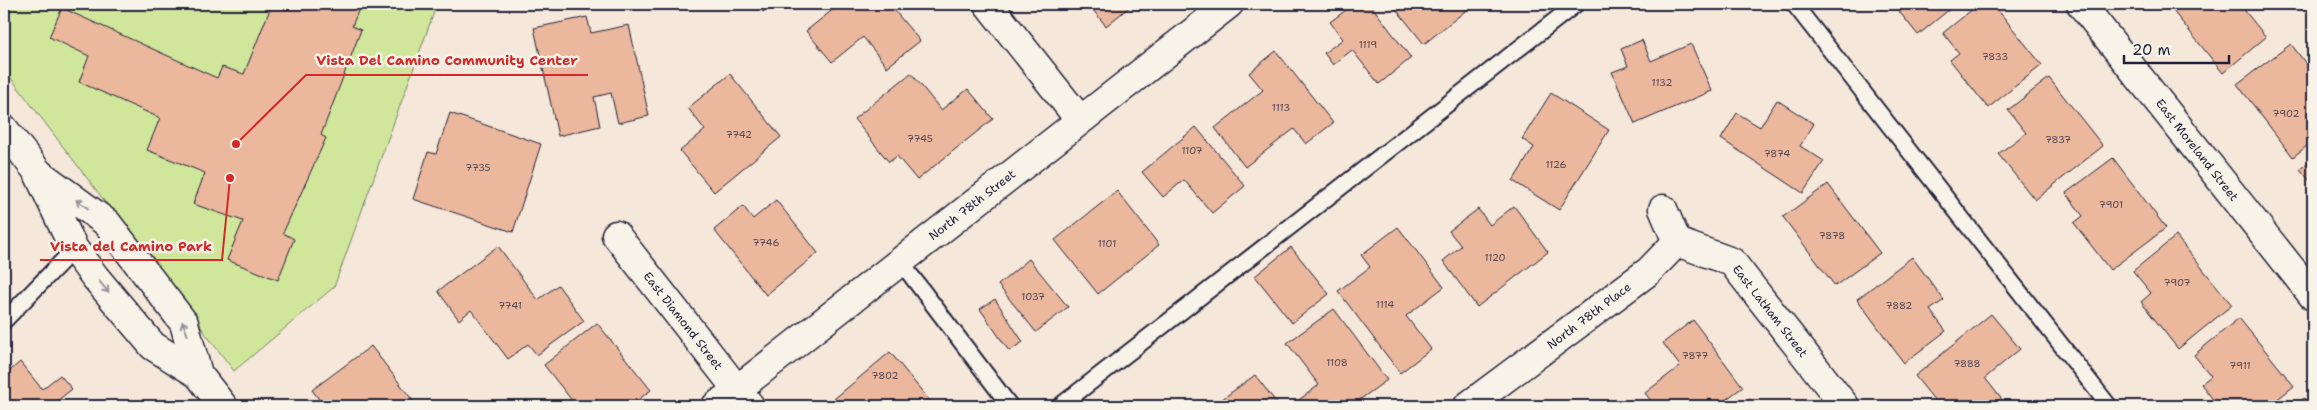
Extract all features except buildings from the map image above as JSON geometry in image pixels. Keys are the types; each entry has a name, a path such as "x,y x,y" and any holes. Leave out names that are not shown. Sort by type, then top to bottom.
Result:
{"street":[{"path":"988,4 1080,120"},
{"name":"North 78th Street","path":"735,401 900,261 1228,4"},
{"name":"East Moreland Street","path":"2081,4 2313,296"},
{"path":"4,130 37,171 74,249 152,346 198,374 223,406"},
{"path":"37,171 107,223 184,323 198,374"},
{"path":"1663,209 1677,242"},
{"name":"East Diamond Street","path":"616,235 735,401"},
{"name":"North 78th Place","path":"1468,406 1649,271 1677,242"},
{"name":"East Latham Street","path":"1677,242 1732,262 1845,406"}],"lane":[{"path":"1060,406 1576,4"},
{"path":"1794,4 2109,406"},
{"path":"4,321 74,249"},
{"path":"900,261 1010,406"}],"green space":[{"path":"4,4 437,4 334,287 234,371 4,69"}],"place":[{"name":"Vista Del Camino Community Center","path":"236,144"},
{"name":"Vista del Camino Park","path":"230,178"}]}
